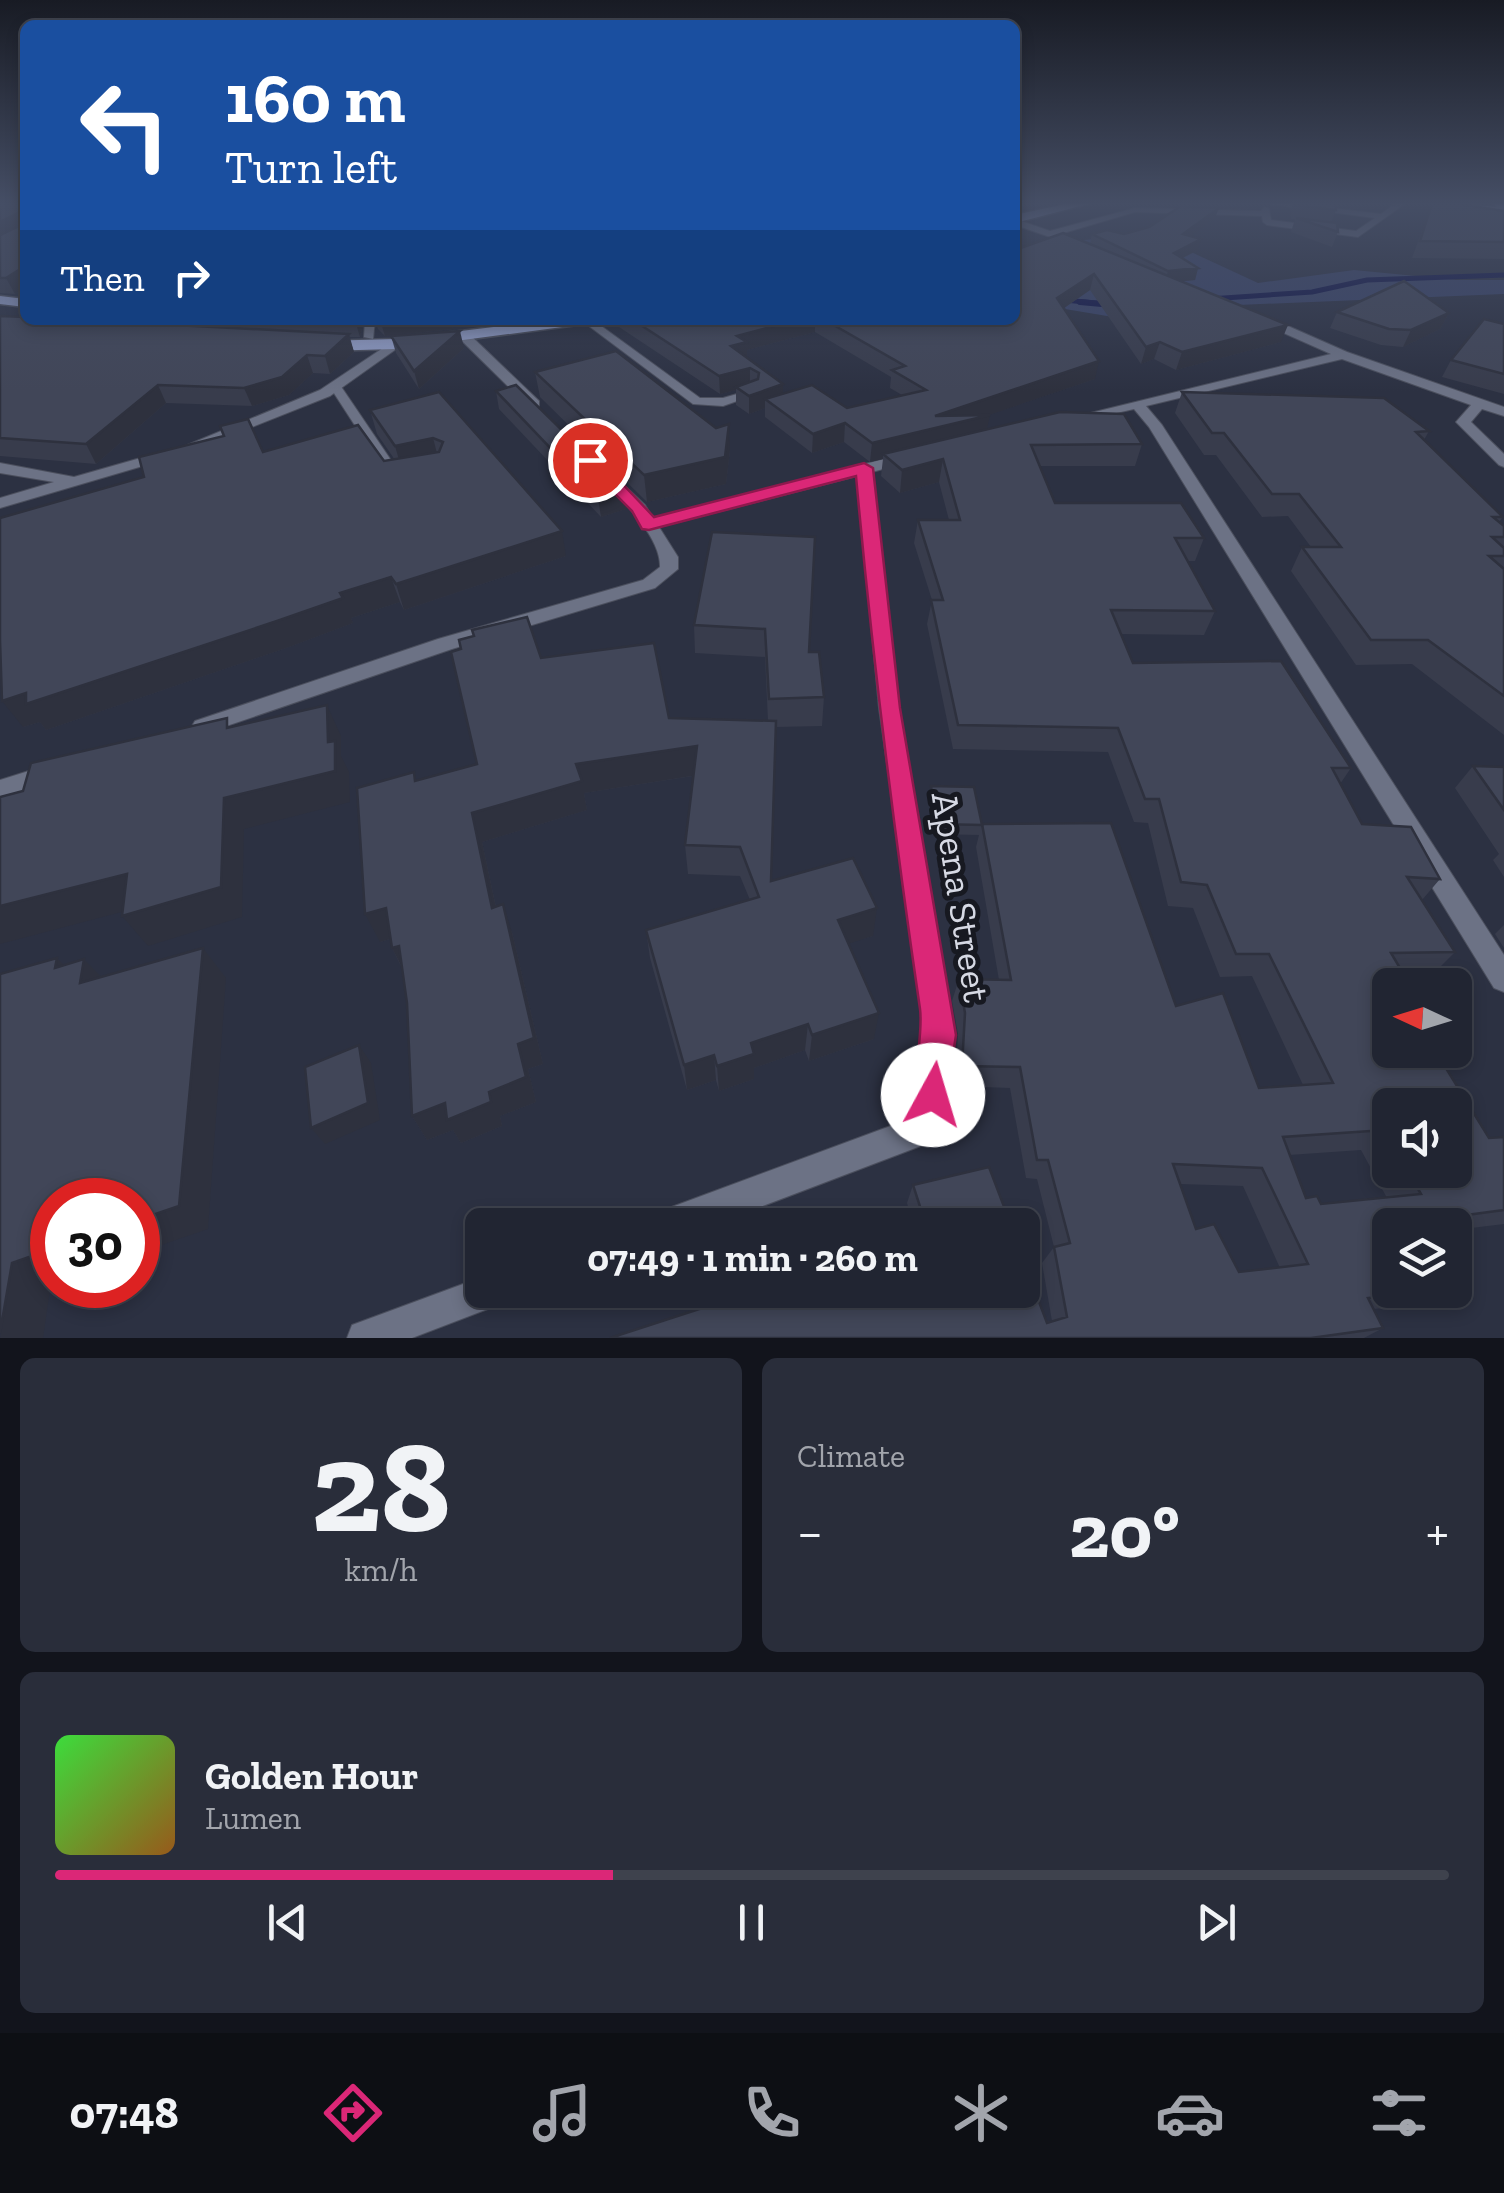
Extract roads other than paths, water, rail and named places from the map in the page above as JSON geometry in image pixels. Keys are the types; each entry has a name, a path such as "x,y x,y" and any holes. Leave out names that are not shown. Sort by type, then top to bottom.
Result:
{"main road":[{"path":"0,300 18,310"},
{"path":"161,325 233,333"},
{"path":"433,325 370,328 307,340 394,344 550,325"}],"street":[{"path":"1272,323 1343,355 1504,412"},
{"path":"465,337 546,416"},
{"path":"0,503 212,440 336,387 394,344"},
{"path":"1059,422 1343,355"},
{"path":"1136,404 1155,425 1504,979"},
{"path":"1479,404 1463,422 1504,462"},
{"path":"644,516 923,454"},
{"path":"181,733 445,644 649,584 669,569 669,557 644,516 586,456"},
{"path":"0,468 79,482"},
{"name":"Apena Street","path":"714,1208 915,1133 933,1095 940,1035 888,708 864,468"},
{"path":"0,789 72,766"},
{"path":"365,1338 465,1301"}],"lane":[{"path":"593,325 697,401 722,402 751,394"},
{"path":"336,387 396,478 403,480"}],"waterway":[{"path":"1209,299 1312,292 1367,280 1504,275"},
{"path":"1065,300 1104,304"},
{"path":"1080,302 1113,305"}]}
